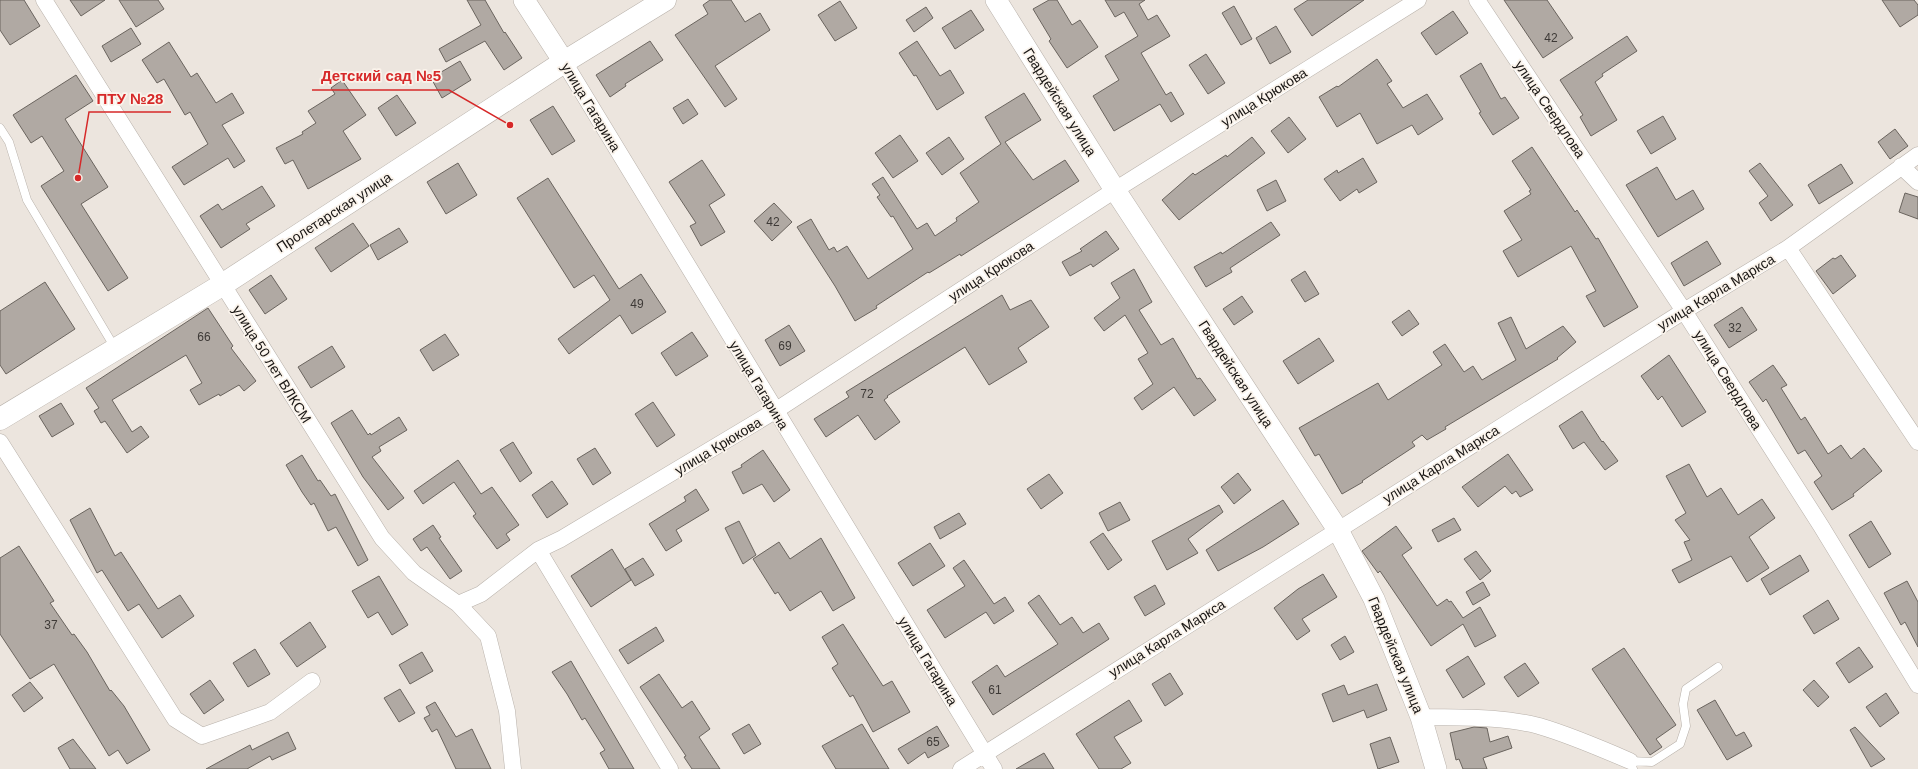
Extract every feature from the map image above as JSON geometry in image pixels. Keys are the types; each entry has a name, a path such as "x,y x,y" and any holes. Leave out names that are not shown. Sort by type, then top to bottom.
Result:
{"main road":[{"name":"Пролетарская улица","path":"0,419 222,285 564,62 665,0"}],"street":[{"name":"улица 50 лет ВЛКСМ","path":"44,0 382,538 414,572 458,604 488,636 507,711 513,769"},
{"name":"улица Гагарина","path":"524,0 564,62 994,769"},
{"name":"Гвардейская улица","path":"996,0 1115,190 1338,530 1374,599 1421,717 1436,769"},
{"name":"улица Крюкова","path":"538,550 561,539 775,411 1115,190 1418,0"},
{"name":"улица Свердлова","path":"1477,0 1684,311 1821,526 1918,685"},
{"name":"улица Карла Маркса","path":"961,769 984,753 1684,311 1788,248 1918,155"},
{"path":"1901,166 1918,182"},
{"path":"1788,248 1918,442"},
{"path":"0,442 175,719 202,736 270,712 312,681"},
{"path":"458,604 481,594 538,550 670,769"},
{"path":"1421,717 1489,719 1538,726 1586,742 1632,765"}],"lane":[{"path":"0,128 8,142 27,200 116,348"},
{"path":"1632,765 1652,762 1680,744 1686,726 1683,704 1686,689 1718,667"}],"building":[{"path":"0,0 24,0 40,26 10,45 0,30"},
{"path":"70,0 105,0 81,16"},
{"path":"119,0 158,0 164,9 136,27"},
{"path":"467,0 485,0 504,33 505,32 522,58 504,70 485,41 446,62 439,49 481,25"},
{"path":"710,0 731,0 745,22 760,13 770,30 715,66 737,99 725,107 675,35 708,14 703,5"},
{"path":"1049,0 1057,0 1072,25 1080,20 1098,47 1067,68 1049,41 1051,39 1033,9"},
{"path":"1105,0 1145,0 1139,4 1148,20 1157,15 1170,36 1141,53 1166,95 1171,92 1184,114 1171,122 1160,104 1114,131 1093,96 1119,80 1105,56 1138,36 1124,12 1115,17"},
{"path":"1308,0 1364,0 1312,36 1294,9"},
{"path":"1504,0 1547,0 1573,38 1543,58"},
{"path":"1882,0 1914,0 1918,5 1918,15 1900,27"},
{"path":"840,1 857,28 835,41 818,15"},
{"path":"1234,6 1252,39 1241,45 1222,13"},
{"path":"926,7 933,18 914,32 906,20"},
{"path":"971,10 984,30 955,49 942,28"},
{"path":"1453,11 1468,33 1436,55 1421,33"},
{"path":"1276,26 1291,52 1270,64 1256,38"},
{"path":"131,28 141,44 111,62 102,46"},
{"path":"1627,36 1637,51 1602,74 1603,76 1595,82 1617,120 1591,136 1580,117 1583,115 1560,80"},
{"path":"650,41 663,60 625,84 626,86 610,97 596,75"},
{"path":"917,41 940,76 950,70 964,93 937,110 916,75 914,76 899,53"},
{"path":"169,42 191,77 197,73 216,103 232,93 244,113 222,125 245,161 234,168 228,158 184,185 172,167 208,144 190,112 185,115 164,79 157,83 142,60"},
{"path":"1206,54 1225,83 1208,94 1189,65"},
{"path":"1377,59 1392,81 1387,84 1403,108 1427,94 1443,119 1418,135 1412,125 1377,144 1360,113 1337,127 1319,97 1337,86 1338,87"},
{"path":"460,61 471,80 442,98 431,78"},
{"path":"1481,63 1501,99 1505,97 1519,118 1493,135 1479,113 1481,112 1460,76"},
{"path":"76,75 93,101 65,119 108,187 81,204 128,278 108,291 41,186 64,171 42,136 31,143 13,115"},
{"path":"342,80 366,115 343,131 361,159 308,189 293,160 285,164 276,148 303,134 302,132 316,123 308,111 335,94 331,88"},
{"path":"1024,93 1041,120 1005,142 1033,180 1065,160 1079,181 961,256 960,254 929,273 928,272 876,306 877,308 855,321 835,286 797,227 811,219 829,250 834,247 837,252 847,246 868,279 913,249 893,216 891,217 877,197 880,195 872,184 883,177 917,229 927,223 935,236 957,221 956,218 979,202 960,173 1001,144 985,117"},
{"path":"397,95 416,123 396,136 378,108"},
{"path":"688,99 698,114 683,124 673,108"},
{"path":"553,106 575,141 552,155 530,120"},
{"path":"1663,116 1676,139 1651,154 1637,131"},
{"path":"1289,117 1306,139 1288,153 1271,131"},
{"path":"1895,129 1908,146 1890,159 1878,142"},
{"path":"900,135 918,161 893,178 875,153"},
{"path":"949,137 964,159 942,175 926,153"},
{"path":"1252,137 1265,153 1179,220 1162,200 1193,173 1195,175 1226,155 1227,157"},
{"path":"1532,147 1575,212 1577,210 1596,239 1598,238 1638,307 1604,327 1586,296 1596,291 1571,246 1518,277 1503,251 1522,240 1504,211 1531,194 1529,191 1531,190 1512,161"},
{"path":"1363,158 1377,182 1359,193 1357,189 1340,201 1324,179 1337,170 1338,173"},
{"path":"702,160 725,195 709,205 725,232 701,246 690,226 696,223 669,182"},
{"path":"458,163 477,195 446,214 427,182"},
{"path":"1760,163 1793,205 1771,221 1759,203 1768,196 1749,171"},
{"path":"1841,164 1853,183 1819,204 1808,185"},
{"path":"1657,167 1676,200 1693,190 1704,209 1658,237 1626,185"},
{"path":"548,178 619,289 641,274 666,312 632,334 620,315 569,354 558,339 610,300 594,275 574,288 517,198"},
{"path":"1276,180 1286,201 1267,211 1257,190"},
{"path":"262,186 275,206 246,224 250,229 221,248 200,216 218,204 222,210"},
{"path":"1905,193 1918,197 1918,219 1899,212"},
{"path":"774,203 792,222 772,241 754,221"},
{"path":"1271,222 1280,235 1230,268 1232,272 1206,287 1194,267 1221,252 1222,254"},
{"path":"353,223 369,246 331,272 315,248"},
{"path":"399,228 408,242 378,260 370,245"},
{"path":"1106,231 1119,249 1093,267 1091,264 1070,276 1062,262 1082,251 1080,249"},
{"path":"1707,241 1721,264 1684,286 1671,263"},
{"path":"1841,255 1856,276 1833,294 1816,271 1833,258 1835,259"},
{"path":"1134,269 1152,302 1139,310 1161,345 1173,338 1197,379 1200,378 1216,400 1194,416 1174,387 1142,410 1134,398 1153,384 1138,359 1148,353 1125,315 1104,331 1094,318 1120,298 1111,283"},
{"path":"1305,271 1319,294 1305,302 1291,280"},
{"path":"271,275 287,299 265,314 249,290"},
{"path":"45,282 75,329 6,374 0,365 0,311"},
{"path":"1002,295 1010,310 1031,300 1049,327 1018,348 1027,362 989,385 965,347 887,396 888,397 884,400 900,422 875,440 858,415 826,437 814,419 849,397 846,392"},
{"path":"1242,296 1253,312 1234,325 1223,309"},
{"path":"1742,307 1757,330 1729,348 1714,325"},
{"path":"208,308 233,346 231,348 256,381 244,391 239,385 220,396 219,394 199,405 190,390 202,383 186,355 112,400 132,432 141,426 149,437 127,453 105,421 101,423 94,411 99,408 86,388"},
{"path":"1409,310 1419,324 1402,336 1392,322"},
{"path":"1511,317 1526,349 1563,326 1576,342 1557,358 1558,359 1445,427 1446,429 1427,440 1422,435 1412,442 1415,446 1362,481 1363,482 1342,494 1319,454 1315,456 1299,428 1378,383 1388,400 1442,365 1433,352 1445,344 1464,372 1473,366 1482,380 1516,360 1498,323"},
{"path":"789,325 805,351 780,366 765,340"},
{"path":"692,332 708,356 676,376 661,353"},
{"path":"445,334 459,355 433,371 420,350"},
{"path":"1319,338 1334,361 1298,384 1283,361"},
{"path":"332,346 345,367 311,388 298,367"},
{"path":"1669,355 1706,412 1682,427 1662,396 1658,400 1641,376"},
{"path":"1773,365 1787,385 1781,388 1801,420 1805,417 1828,454 1841,445 1851,459 1864,448 1882,471 1853,494 1854,496 1832,510 1814,482 1822,476 1805,450 1798,454 1766,399 1763,402 1749,382"},
{"path":"653,402 675,435 657,447 635,414"},
{"path":"61,403 74,424 52,437 39,416"},
{"path":"352,410 368,435 370,433 371,435 399,417 407,430 379,447 381,451 372,457 404,498 388,510 363,477 331,423"},
{"path":"1582,411 1602,442 1603,441 1618,461 1605,470 1584,442 1573,449 1559,426"},
{"path":"513,442 532,473 520,482 500,450"},
{"path":"595,448 611,473 593,485 577,459"},
{"path":"763,450 790,490 774,502 762,484 743,494 732,472 742,467 741,465"},
{"path":"1508,454 1533,490 1520,497 1516,491 1512,494 1505,486 1478,507 1462,487"},
{"path":"302,455 318,481 320,480 331,496 335,494 368,560 358,566 336,527 328,531 314,503 311,505 286,465"},
{"path":"458,460 481,494 492,487 519,525 506,534 510,540 497,549 473,516 476,514 454,482 423,504 414,491"},
{"path":"1689,464 1707,497 1721,488 1738,515 1762,499 1775,518 1749,537 1769,568 1747,582 1731,556 1679,583 1672,570 1692,560 1684,542 1690,540 1675,520 1686,513 1666,476"},
{"path":"1238,473 1251,490 1234,504 1221,487"},
{"path":"1049,474 1063,493 1041,509 1027,489"},
{"path":"552,481 568,504 547,518 532,495"},
{"path":"696,489 709,510 676,530 682,541 666,551 649,524 686,501 684,497"},
{"path":"1283,500 1299,524 1263,547 1218,571 1206,550"},
{"path":"1120,502 1130,520 1108,531 1099,513"},
{"path":"1219,505 1223,512 1188,539 1198,553 1167,570 1152,541"},
{"path":"90,508 115,556 121,552 158,609 180,595 194,616 162,638 139,604 128,611 102,570 97,573 70,520"},
{"path":"959,513 966,524 940,539 934,527"},
{"path":"1454,518 1461,530 1438,542 1432,530"},
{"path":"739,521 756,555 743,564 725,528"},
{"path":"1871,521 1891,554 1869,568 1849,535"},
{"path":"433,525 441,537 439,538 462,571 450,579 427,547 421,551 413,539"},
{"path":"1396,526 1412,548 1402,555 1437,606 1447,599 1449,602 1451,601 1463,618 1480,607 1496,636 1475,647 1463,624 1431,646 1380,571 1378,573 1362,551"},
{"path":"1103,533 1122,560 1108,570 1090,542"},
{"path":"821,538 855,598 833,611 821,591 790,611 778,592 775,594 753,559 779,542 790,559"},
{"path":"930,543 945,566 913,586 898,563"},
{"path":"19,546 54,601 50,603 72,635 74,634 87,652 110,691 111,690 124,706 150,750 127,764 118,750 109,756 54,664 30,679 0,634 0,558"},
{"path":"612,549 631,580 591,607 571,576"},
{"path":"1476,551 1491,571 1480,580 1464,559"},
{"path":"1800,555 1809,571 1770,595 1761,579"},
{"path":"643,558 654,575 635,586 625,569"},
{"path":"964,560 994,604 1005,597 1014,611 994,624 986,612 945,638 927,610 965,586 953,568"},
{"path":"1323,574 1337,597 1302,619 1310,631 1297,640 1274,608 1298,589"},
{"path":"379,576 408,625 392,635 378,612 368,618 352,591"},
{"path":"1907,581 1918,602 1918,647 1905,622 1901,625 1884,593"},
{"path":"1483,582 1490,595 1473,605 1466,592"},
{"path":"1155,585 1165,604 1145,616 1134,597"},
{"path":"1039,595 1060,625 1072,617 1083,633 1099,623 1109,639 993,715 972,682 997,665 1005,677 1058,644 1028,603"},
{"path":"1828,600 1839,619 1814,634 1803,616"},
{"path":"310,622 326,647 297,667 280,643"},
{"path":"843,624 883,686 892,681 910,712 873,732 853,695 850,697 832,668 838,664 822,637"},
{"path":"656,627 664,641 628,664 619,650"},
{"path":"1345,636 1354,652 1340,660 1331,645"},
{"path":"1859,647 1873,667 1849,683 1836,663"},
{"path":"1624,648 1676,725 1656,739 1662,747 1650,755 1592,669"},
{"path":"255,649 270,674 248,687 233,663"},
{"path":"422,652 433,671 410,684 399,665"},
{"path":"1468,656 1485,684 1463,698 1446,670"},
{"path":"571,661 634,769 609,769 600,753 605,750 585,718 582,720 552,672"},
{"path":"1525,663 1539,683 1518,697 1504,677"},
{"path":"1170,673 1183,694 1165,706 1152,684"},
{"path":"659,674 682,708 692,701 710,729 699,737 720,769 692,769 684,757 686,756 640,687"},
{"path":"210,680 224,700 204,714 190,694"},
{"path":"1814,680 1829,697 1818,707 1803,690"},
{"path":"30,682 43,698 24,712 12,695"},
{"path":"1377,684 1387,710 1367,718 1364,710 1333,722 1322,694 1344,685 1348,695"},
{"path":"400,689 415,713 399,722 384,698"},
{"path":"1886,693 1899,713 1880,727 1866,707"},
{"path":"1129,700 1142,721 1114,737 1131,763 1121,769 1099,769 1076,734"},
{"path":"1715,700 1736,736 1744,732 1752,746 1727,760 1697,710"},
{"path":"435,702 456,737 472,729 491,769 456,769 437,729 432,732 424,718 430,715 426,707"},
{"path":"749,724 761,744 744,754 732,734"},
{"path":"862,724 889,769 836,769 822,746"},
{"path":"937,726 949,746 928,758 925,752 908,764 898,749"},
{"path":"1474,727 1487,728 1490,742 1508,736 1512,748 1483,758 1487,769 1463,769 1459,759 1456,760 1450,733"},
{"path":"1855,727 1885,759 1871,767 1850,730"},
{"path":"288,732 296,749 272,760 270,756 247,769 206,769 250,745 252,750"},
{"path":"1390,737 1399,762 1378,769 1370,744"},
{"path":"73,739 96,769 70,769 58,748"},
{"path":"1044,753 1054,769 1016,769"}],"place":[{"name":"Детский сад №5","path":"510,125"},
{"name":"ПТУ №28","path":"78,178"}]}
